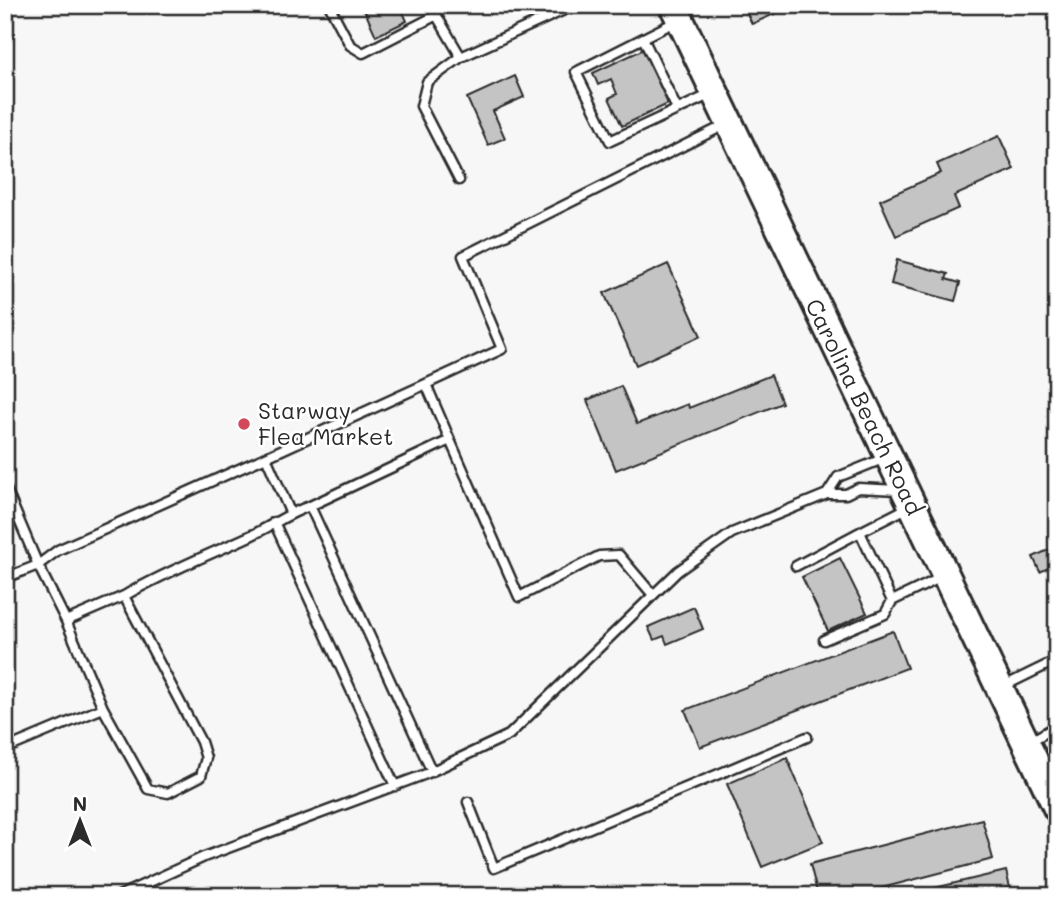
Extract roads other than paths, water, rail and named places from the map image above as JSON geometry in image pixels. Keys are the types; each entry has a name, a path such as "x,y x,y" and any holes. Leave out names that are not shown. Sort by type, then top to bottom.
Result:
{"highway":[{"name":"Carolina Beach Road","path":"676,12 998,689 1057,807"}],"lane":[{"path":"329,5 350,45 363,53 437,15"},
{"path":"459,180 421,106 427,82 461,57 575,5"},
{"path":"432,6 461,57"},
{"path":"676,12 643,38 576,72 610,141 715,92"},
{"path":"643,38 677,110"},
{"path":"5,578 38,565 58,550 502,349 463,256 730,123"},
{"path":"426,384 519,597 599,556 619,555 653,595"},
{"path":"66,621 255,534 290,512 310,506 450,440"},
{"path":"266,457 290,512"},
{"path":"827,494 838,477 888,457"},
{"path":"5,487 103,708 148,789 168,793 201,776 206,758 201,742 124,596"},
{"path":"119,896 204,857 432,772 509,735 678,570 732,533 827,494 846,494 858,488 908,498"},
{"path":"796,566 860,532 908,498"},
{"path":"310,506 432,772"},
{"path":"274,522 395,786"},
{"path":"860,532 892,601"},
{"path":"824,640 885,614 892,601 944,576"},
{"path":"998,689 1057,660"},
{"path":"5,749 103,708"},
{"path":"1025,745 1057,726"},
{"path":"468,802 494,869 807,737"}],"place":[{"name":"Starway Flea Market","path":"244,424"}]}
